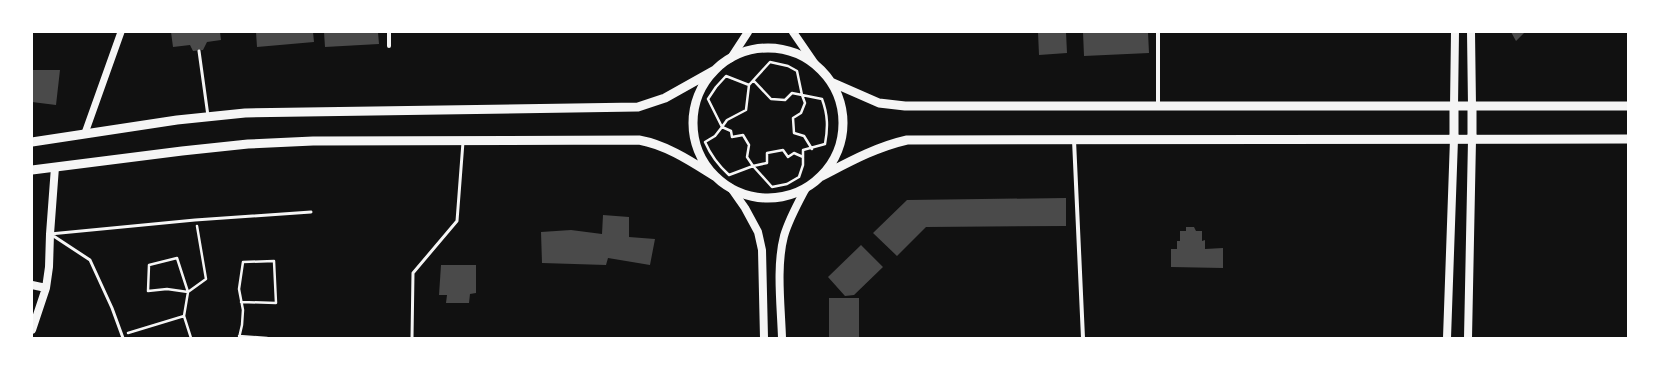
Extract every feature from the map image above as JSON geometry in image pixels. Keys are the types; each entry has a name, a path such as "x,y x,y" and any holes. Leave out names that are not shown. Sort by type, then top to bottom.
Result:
{"main road":[{"path":"731,58 748,32"},
{"path":"793,32 815,64 831,82 840,101 843,121 841,141 834,159 822,176"},
{"path":"1447,338 1454,139 1454,32"},
{"path":"1468,338 1472,140 1471,32"},
{"path":"32,142 85,133 245,113 638,107 665,98 715,70 731,58 753,50 765,48 783,49 800,55 815,64"},
{"path":"715,70 705,83 698,99 694,121 694,132 698,148 705,163 716,176"},
{"path":"831,82 879,103 905,106 1628,106"},
{"path":"32,170 248,144 313,141 639,140 650,142 668,149 716,176 731,188 750,196 769,198 788,195 806,188 822,176 874,150 907,140 1628,140"},
{"path":"32,330 46,288 49,267 55,167"},
{"path":"731,188 745,208 758,232 762,250 764,338"},
{"path":"782,338 780,255 784,234 795,208 806,188"},
{"path":"32,285 46,288"}],"street":[{"path":"85,133 121,32"},
{"path":"389,46 390,32"},
{"path":"1158,32 1158,106"},
{"path":"1074,140 1083,338"}],"lane":[{"path":"199,51 208,117"},
{"path":"412,338 413,274 457,221 464,140"},
{"path":"50,234 195,220 311,212"},
{"path":"50,234 90,260 112,308 122,336"}],"path":[{"path":"803,157 794,153 788,157 783,150 767,153 767,164 753,166 729,175 718,166 710,154 705,142 715,136 727,120 746,110 750,85 770,62 788,66 797,71 805,103 801,113 792,118 794,133 804,136 812,148"},
{"path":"750,85 726,76 708,99 722,127 731,132 732,137 743,135 749,145 747,157 772,187 787,184 799,177 803,165 803,150 825,144 828,129 827,112 822,99 792,93 785,100 771,100 754,80"},
{"path":"191,338 184,316 188,292 177,258 149,265 148,291 167,289 188,292 206,279 195,220"},
{"path":"241,302 276,303 274,261 243,262 239,289 242,325 239,337 267,338"},
{"path":"122,336 184,316"}],"building":[{"path":"171,32 220,32 221,40 207,42 203,50 193,51 190,45 173,47"},
{"path":"256,32 313,32 314,42 257,47"},
{"path":"324,32 378,32 379,44 325,47"},
{"path":"1038,32 1066,32 1067,53 1039,55"},
{"path":"1083,32 1148,32 1149,53 1084,56"},
{"path":"1511,32 1525,32 1516,41"},
{"path":"33,70 60,70 56,105 32,102"},
{"path":"1066,198 1066,226 926,227 897,256 873,233 907,200"},
{"path":"603,215 629,217 629,237 655,239 650,265 608,258 606,265 542,263 541,232 571,230 602,234"},
{"path":"1186,227 1194,227 1196,231 1202,231 1202,241 1205,240 1205,249 1223,248 1223,268 1171,267 1171,249 1177,249 1177,241 1180,241 1180,231 1186,231"},
{"path":"861,245 883,267 854,295 845,296 828,277"},
{"path":"441,265 476,265 476,293 470,294 469,303 446,303 447,295 439,295"},
{"path":"829,298 859,298 859,338 829,338"}]}
